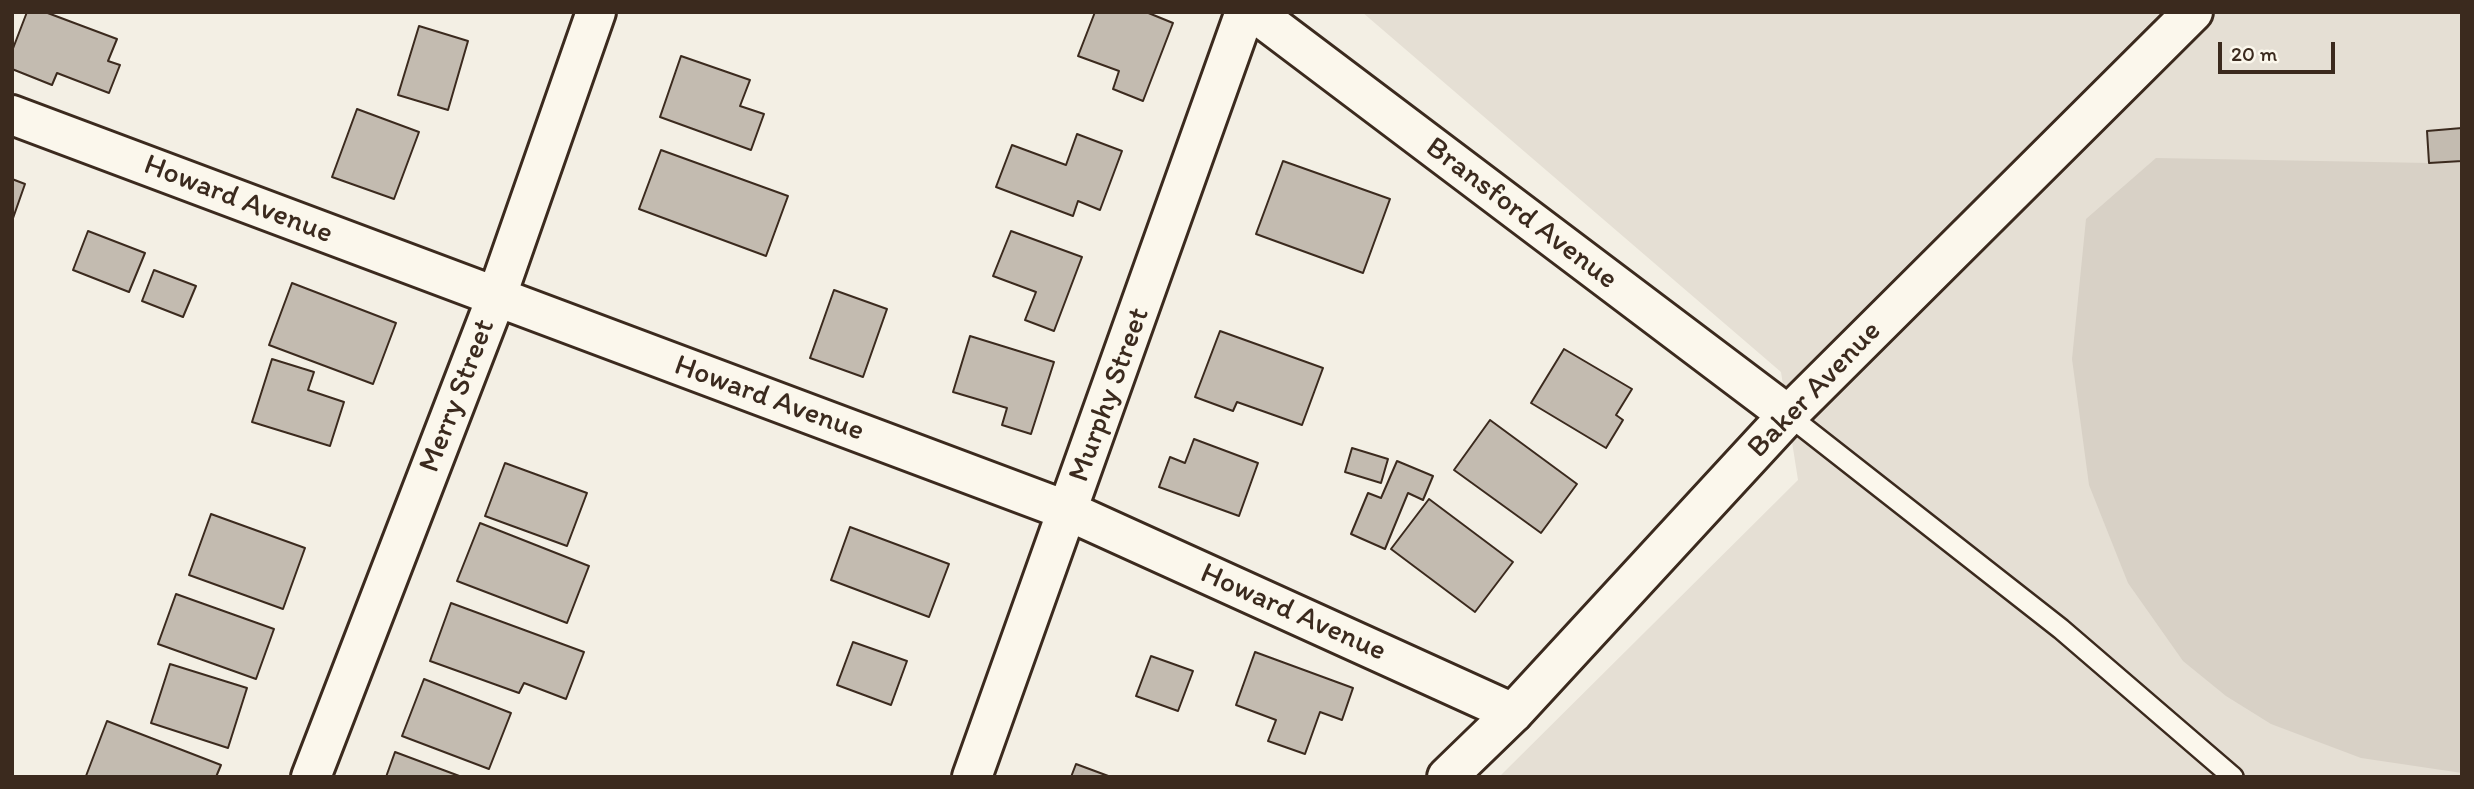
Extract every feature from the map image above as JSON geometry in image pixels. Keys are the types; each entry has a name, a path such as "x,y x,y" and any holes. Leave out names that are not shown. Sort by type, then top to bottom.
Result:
{"street":[{"name":"Merry Street","path":"311,777 496,298 596,12"},
{"name":"Murphy Street","path":"972,777 1245,12"},
{"name":"Bransford Avenue","path":"1254,12 1788,415"},
{"name":"Baker Avenue","path":"1447,777 1513,713 1788,415 2193,12"},
{"name":"Howard Avenue","path":"12,115 1068,511 1513,713"}],"lane":[{"path":"1788,415 2061,629 2233,777"}],"shaded area":[{"path":"1362,12 2462,12 2462,777 1499,777 1798,480 1781,372"},
{"path":"2156,158 2429,163 2462,161 2462,773 2361,758 2271,724 2226,696 2183,661 2128,583 2089,485 2072,359 2086,219"}],"building":[{"path":"27,12 45,12 117,39 108,61 120,65 109,93 57,73 52,85 12,69 12,51"},
{"path":"1095,12 1146,12 1173,23 1143,101 1113,89 1119,71 1078,56"},
{"path":"419,26 468,41 448,110 398,95"},
{"path":"681,56 750,80 740,106 764,114 751,150 660,117"},
{"path":"357,109 419,132 394,199 332,177"},
{"path":"2462,128 2462,161 2429,163 2427,131"},
{"path":"1077,134 1122,151 1100,210 1078,201 1073,216 996,187 1012,145 1066,165"},
{"path":"661,150 788,196 766,256 639,209"},
{"path":"1283,161 1390,199 1363,273 1256,234"},
{"path":"12,179 25,184 12,221"},
{"path":"88,231 145,253 129,292 73,270"},
{"path":"1011,231 1082,257 1054,331 1025,320 1036,292 993,276"},
{"path":"154,270 196,286 183,317 142,301"},
{"path":"292,283 396,323 373,384 269,345"},
{"path":"834,290 887,309 863,377 810,358"},
{"path":"1220,331 1323,368 1302,425 1237,402 1233,411 1195,397"},
{"path":"970,336 1054,362 1031,434 1002,425 1007,408 953,392"},
{"path":"1564,349 1632,389 1616,415 1623,420 1606,448 1531,403"},
{"path":"272,359 314,372 308,390 344,402 330,446 252,422"},
{"path":"1490,420 1577,484 1541,533 1454,470"},
{"path":"1194,439 1258,463 1239,516 1159,487 1170,457 1185,463"},
{"path":"1352,448 1388,459 1381,483 1345,472"},
{"path":"1397,461 1433,476 1423,500 1408,493 1385,549 1351,534 1368,493 1381,498"},
{"path":"505,463 587,493 567,546 485,516"},
{"path":"1429,499 1513,562 1475,612 1391,549"},
{"path":"211,514 305,548 283,609 189,575"},
{"path":"480,523 589,566 567,623 457,581"},
{"path":"850,527 949,564 929,617 831,580"},
{"path":"176,594 274,629 256,679 158,644"},
{"path":"451,603 584,652 566,699 524,683 519,693 430,661"},
{"path":"853,642 907,661 891,705 837,685"},
{"path":"1255,652 1353,688 1342,720 1320,712 1305,754 1268,741 1276,720 1236,705"},
{"path":"1151,656 1193,671 1178,711 1136,696"},
{"path":"170,664 247,688 228,748 151,723"},
{"path":"424,679 511,713 489,769 402,736"},
{"path":"107,721 221,765 216,777 86,776"},
{"path":"395,752 462,777 386,777"},
{"path":"1076,764 1111,777 1071,777"}]}
